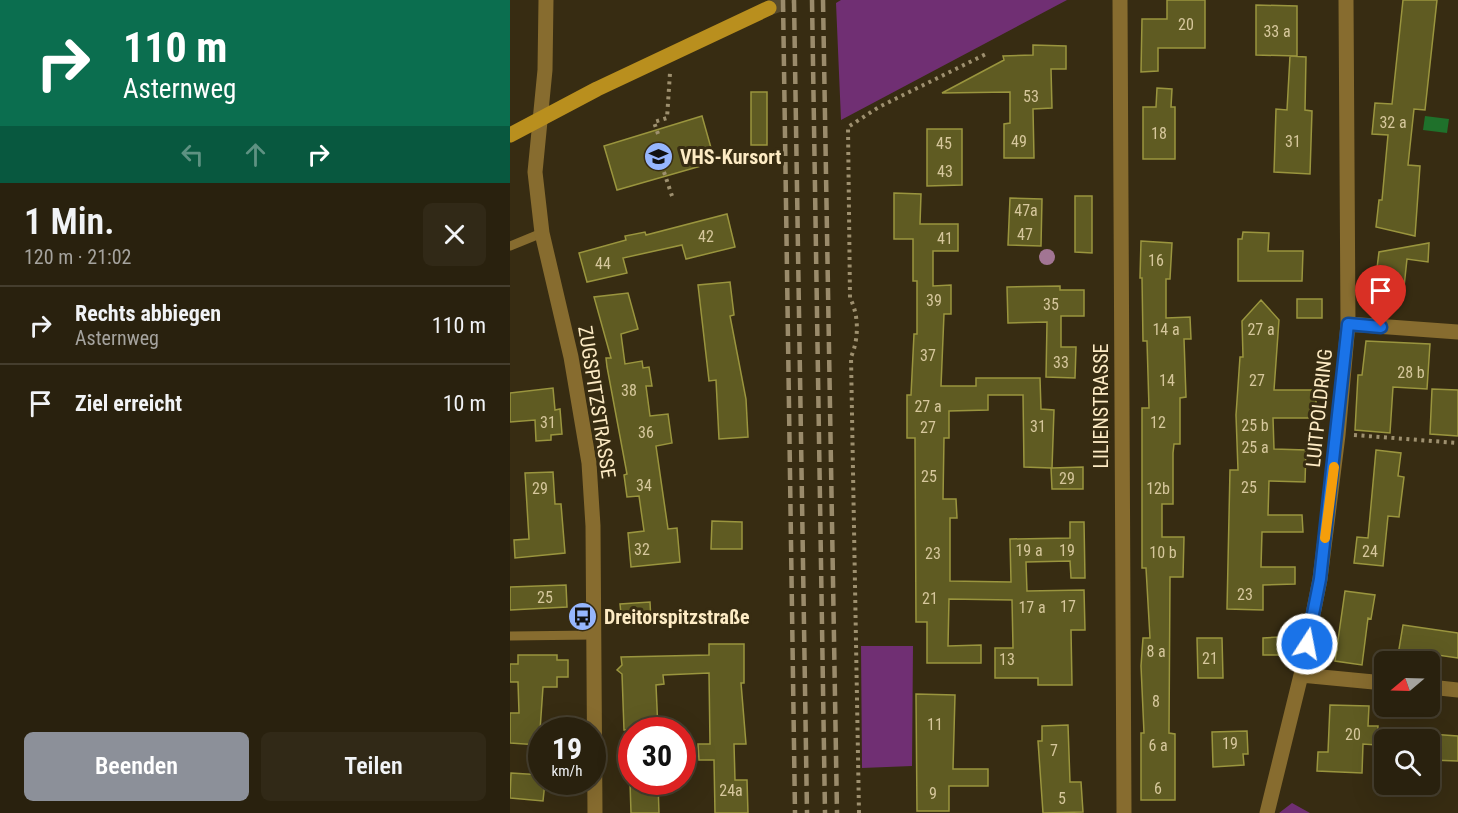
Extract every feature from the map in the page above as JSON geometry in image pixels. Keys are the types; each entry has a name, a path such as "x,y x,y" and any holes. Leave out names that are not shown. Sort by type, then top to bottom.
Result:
{"street":[{"name":"ZUGSPITZSTRASSE","path":"546,0 545,70 538,119 535,172 542,233 571,357 586,444 593,526 595,813"},
{"name":"LILIENSTRASSE","path":"1120,0 1124,813"},
{"name":"LUITPOLDRING","path":"1267,813 1301,675 1320,579 1348,324 1346,0"},
{"path":"510,135 538,119 769,9"},
{"path":"1348,324 1458,332"},
{"path":"1301,675 1374,682"},
{"path":"1440,688 1458,690"}],"lane":[{"path":"510,246 542,233"},
{"path":"510,636 594,635"}],"path":[{"path":"859,813 851,357 856,345 855,309 850,298 848,127 879,107 988,53"},
{"path":"658,134 654,122 667,118 669,83"},
{"path":"664,172 672,196"},
{"path":"1355,435 1458,443"}],"shaded area":[{"path":"841,0 1067,0 841,120 836,3"},
{"path":"1425,116 1449,119 1447,133 1423,130"},
{"path":"861,646 913,646 912,766 862,768"},
{"path":"1292,803 1310,813 1279,813"}],"building":[{"path":"1167,0 1205,0 1205,48 1158,48 1158,71 1141,72 1142,19 1167,19"},
{"path":"1403,0 1437,0 1425,110 1414,109 1408,165 1420,166 1415,236 1376,227 1379,200 1382,200 1388,135 1372,134 1375,103 1392,104"},
{"path":"1256,5 1297,6 1297,56 1256,55"},
{"path":"1033,45 1066,46 1066,69 1051,69 1052,108 1033,109 1034,158 1004,158 1004,124 1010,123 1010,92 942,93 1004,60 1003,56 1033,55"},
{"path":"1290,56 1306,57 1305,110 1312,111 1310,174 1274,172 1276,109 1287,110"},
{"path":"1157,88 1172,89 1171,107 1175,107 1175,159 1143,159 1143,107 1156,107"},
{"path":"751,92 767,92 767,145 751,145"},
{"path":"702,116 715,162 617,190 604,146"},
{"path":"927,129 962,129 962,185 927,186"},
{"path":"894,193 921,194 920,224 958,224 958,251 933,251 933,286 951,285 951,314 944,314 941,386 976,386 976,378 1040,378 1041,409 1054,410 1052,468 1083,467 1083,489 1052,489 1051,468 1024,467 1023,395 988,395 988,410 949,411 949,438 944,438 943,499 956,499 957,518 950,518 950,581 1011,582 1010,539 1070,538 1070,522 1084,522 1085,578 1071,578 1070,561 1026,562 1027,591 1084,590 1085,630 1071,630 1072,685 1038,685 1038,678 995,678 995,648 1013,648 1012,600 949,599 948,646 981,645 981,663 927,663 927,622 916,622 915,438 907,438 907,395 911,395 914,334 917,334 917,281 913,281 913,239 894,239"},
{"path":"1075,196 1092,196 1092,253 1075,252"},
{"path":"1010,198 1042,199 1041,246 1008,245"},
{"path":"727,214 735,247 686,259 682,245 623,258 627,273 587,282 579,253 626,240 625,236 645,232 646,235"},
{"path":"1243,232 1269,233 1268,251 1303,251 1302,281 1238,281 1238,239 1242,239"},
{"path":"1141,241 1172,243 1170,279 1166,279 1166,318 1190,317 1191,339 1184,339 1186,397 1180,398 1180,444 1174,444 1173,453 1173,504 1162,504 1162,537 1184,537 1183,577 1170,577 1169,733 1175,734 1175,800 1141,800 1141,733 1144,733 1141,666 1143,638 1150,638 1146,568 1142,568 1142,408 1149,408 1147,341 1143,341"},
{"path":"1429,243 1428,262 1407,259 1404,287 1375,284 1379,252"},
{"path":"730,282 734,315 730,316 746,399 748,437 719,439 716,380 709,381 698,285"},
{"path":"1060,286 1060,290 1084,290 1084,316 1061,316 1061,347 1076,347 1075,378 1046,377 1047,322 1008,323 1007,287"},
{"path":"628,293 638,329 621,334 625,364 642,361 643,368 649,367 652,386 646,386 650,416 668,414 672,443 656,446 668,529 677,528 680,562 631,567 628,533 644,531 639,496 627,497 624,475 627,474 607,367 606,358 611,358 594,297"},
{"path":"1297,299 1322,299 1322,318 1297,318"},
{"path":"1261,300 1279,320 1274,390 1316,390 1315,418 1273,418 1274,449 1306,450 1305,482 1269,481 1268,515 1302,515 1303,532 1262,532 1261,567 1295,567 1295,584 1263,585 1263,610 1227,609 1230,470 1238,470 1236,415 1240,357 1243,357 1242,321"},
{"path":"1366,341 1430,344 1427,389 1393,387 1390,433 1355,430 1358,375 1362,375"},
{"path":"553,388 555,410 560,409 562,434 551,435 551,440 536,441 535,420 510,422 510,393"},
{"path":"1432,389 1458,390 1458,436 1430,434"},
{"path":"1376,450 1401,453 1398,476 1404,477 1399,517 1388,516 1383,566 1354,563 1357,537 1368,538"},
{"path":"553,472 555,504 561,504 565,553 515,558 514,540 529,539 525,473"},
{"path":"712,521 742,522 742,549 711,549"},
{"path":"566,585 567,607 510,610 510,587"},
{"path":"1345,591 1375,595 1371,619 1368,618 1362,665 1335,661"},
{"path":"650,602 651,622 622,624 620,604"},
{"path":"1403,625 1458,633 1458,658 1440,655 1440,651 1399,651"},
{"path":"1279,637 1279,655 1263,655 1263,638"},
{"path":"1197,638 1222,638 1223,678 1198,678"},
{"path":"709,644 744,644 744,683 741,683 746,744 734,744 735,780 747,780 748,813 715,813 714,760 699,760 698,744 710,744 709,673 663,675 664,684 656,685 657,717 624,717 622,674 617,670 622,665 621,657 709,655"},
{"path":"518,655 557,655 557,660 568,660 568,677 557,677 557,687 543,687 541,717 528,717 528,744 510,743 510,713 519,713 518,682 510,682 510,664 518,664"},
{"path":"916,694 955,695 953,769 988,769 988,786 949,786 949,811 917,811"},
{"path":"1330,705 1369,706 1368,726 1378,726 1378,729 1374,729 1374,745 1363,744 1362,773 1317,771 1318,752 1328,752"},
{"path":"1068,725 1070,782 1081,782 1083,812 1043,813 1038,741 1042,741 1042,726"},
{"path":"1247,731 1248,754 1243,754 1244,765 1213,767 1212,732"},
{"path":"1440,735 1458,736 1458,761 1440,760"},
{"path":"511,773 528,774 528,795 544,795 543,801 510,798"},
{"path":"630,795 658,795 659,813 631,813"}],"tunnel":[{"path":"769,8 791,0"}],"railway":[{"path":"783,0 795,813"},
{"path":"794,0 807,813"},
{"path":"812,0 825,813"},
{"path":"823,0 837,813"}],"slow traffic":[{"path":"1325,538 1334,467"}],"place":[{"name":"VHS-Kursort","path":"659,157"},
{"name":"Dreitorspitzstraße","path":"583,617"}],"route":[{"path":"1307,644 1320,579 1338,435 1348,324 1381,327"}]}
